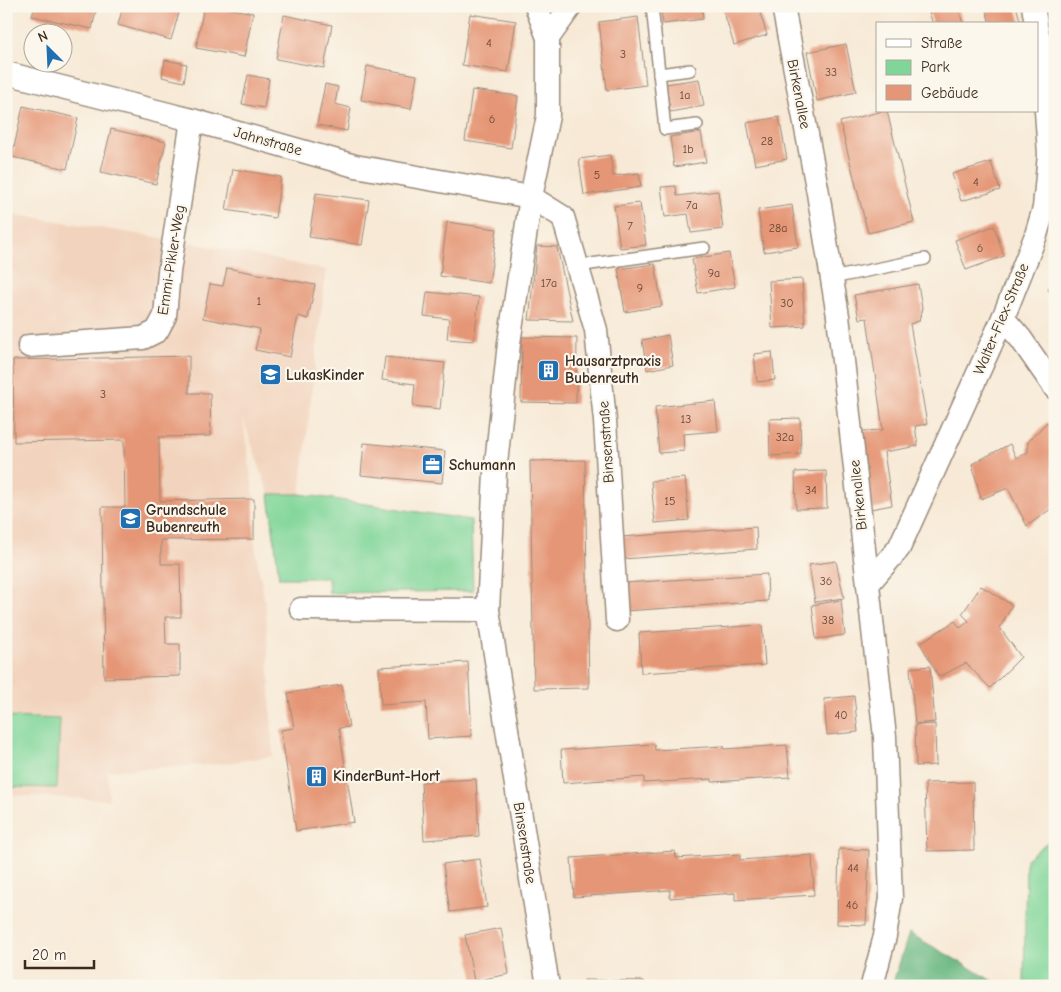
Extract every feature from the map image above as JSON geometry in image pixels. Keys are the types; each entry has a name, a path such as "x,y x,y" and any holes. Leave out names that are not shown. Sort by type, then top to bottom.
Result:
{"street":[{"name":"Binsenstraße","path":"536,6 548,38 548,116 531,197 509,343 495,473 488,610 548,986"},
{"path":"548,38 571,6"},
{"name":"Birkenallee","path":"783,6 838,316 885,737 891,898 886,936 872,986"},
{"path":"1033,6 1036,22"},
{"name":"Walter-Flex-Straße","path":"868,584 899,548 1003,318 1036,235 1044,208 1048,182 1048,145 1042,54 1038,35"},
{"name":"Jahnstraße","path":"6,73 192,120 355,166 531,197"},
{"name":"Emmi-Pikler-Weg","path":"30,346 143,338 156,331 165,316 169,272 192,120"},
{"name":"Binsenstraße","path":"531,197 563,217 596,330 605,421 617,620"},
{"path":"1003,318 1055,388"},
{"path":"301,609 488,610"}],"lane":[{"path":"652,6 665,129 697,125"},
{"path":"659,74 690,70"},
{"path":"577,266 704,248"},
{"path":"832,278 925,259"}],"shaded area":[{"name":"Grundschule Bubenreuth","path":"7,213 193,243 326,270 300,494 269,494 243,419 254,499 254,539 266,610 273,756 219,764 107,771 109,800 6,795"}],"green space":[{"path":"269,494 300,494 471,520 473,591 329,593 328,578 279,578"},
{"path":"6,717 60,719 57,788 6,787"},
{"path":"1055,836 1055,986 1024,986 1026,859"},
{"path":"909,933 1002,986 892,986"}],"building":[{"path":"35,6 97,6 92,29 72,25 72,22 60,22 32,16"},
{"path":"123,6 181,6 171,40 118,25"},
{"path":"204,6 218,6 253,13 244,57 196,48"},
{"path":"660,6 702,6 703,19 663,24"},
{"path":"722,6 758,6 767,35 734,45"},
{"path":"927,6 958,6 962,22 932,22"},
{"path":"985,6 1016,6 1020,22 989,22"},
{"path":"470,14 516,21 508,72 462,65"},
{"path":"284,15 332,25 324,68 276,59"},
{"path":"638,17 646,85 607,90 599,22"},
{"path":"846,44 856,92 817,101 807,52"},
{"path":"165,60 187,64 184,82 162,77"},
{"path":"367,66 417,75 411,109 361,100"},
{"path":"248,75 269,79 264,108 242,104"},
{"path":"699,79 704,106 670,112 666,84"},
{"path":"325,84 338,87 335,104 351,108 347,131 317,125"},
{"path":"472,90 518,96 511,148 465,141"},
{"path":"23,106 78,118 67,169 12,157"},
{"path":"879,112 887,112 914,222 868,233 840,122"},
{"path":"779,117 787,159 755,165 747,123"},
{"path":"111,129 166,142 156,184 101,172"},
{"path":"701,132 706,162 674,167 670,137"},
{"path":"610,155 613,176 639,173 641,187 584,195 579,159"},
{"path":"991,162 1000,190 961,201 952,174"},
{"path":"233,169 281,177 275,218 226,210"},
{"path":"676,186 677,196 718,191 723,229 691,233 688,214 665,217 661,187"},
{"path":"316,193 369,200 362,245 309,237"},
{"path":"640,203 646,245 620,248 614,206"},
{"path":"792,205 798,247 764,252 758,210"},
{"path":"447,222 497,229 489,283 440,276"},
{"path":"994,226 1004,256 966,270 955,240"},
{"path":"537,246 557,247 573,321 529,320"},
{"path":"729,253 735,287 698,293 692,259"},
{"path":"655,264 662,306 625,312 618,269"},
{"path":"227,268 315,285 308,319 298,316 290,357 255,350 260,329 203,318 210,284 223,286"},
{"path":"802,279 805,326 772,328 769,281"},
{"path":"918,284 922,308 919,321 910,324 927,424 915,426 918,446 884,452 892,505 871,509 862,431 883,430 867,318 859,319 854,295"},
{"path":"1055,285 1055,303 1048,289"},
{"path":"427,292 479,297 474,341 447,339 449,319 424,316"},
{"path":"668,335 673,365 647,370 642,340"},
{"name":"Hausarztpraxis Bubenreuth","path":"522,337 577,338 576,403 521,402"},
{"path":"772,352 775,380 757,382 754,354"},
{"name":"Grundschule Bubenreuth","path":"189,356 189,393 210,393 211,436 159,437 160,501 254,499 254,539 161,540 161,564 180,564 181,617 165,617 166,644 180,644 180,676 104,678 102,507 125,507 124,440 14,442 13,360"},
{"path":"385,357 445,363 440,409 413,406 415,384 382,380"},
{"path":"715,401 718,431 683,434 684,451 659,453 655,407"},
{"path":"800,418 801,454 770,456 769,419"},
{"path":"1047,422 1055,429 1055,465 1051,469 1055,476 1055,506 1027,526 1008,488 981,499 972,464 1010,444 1016,458 1028,452 1028,442"},
{"path":"364,443 445,451 442,483 361,475"},
{"path":"585,460 589,688 534,689 530,461"},
{"path":"826,471 827,508 796,509 795,472"},
{"path":"685,478 689,520 655,523 651,481"},
{"path":"756,527 757,549 623,559 621,537"},
{"path":"836,561 844,598 815,602 809,565"},
{"path":"767,574 768,601 625,611 623,583"},
{"path":"981,586 1012,605 1000,628 1021,657 990,688 966,663 939,677 920,643 955,621 960,628 969,621 962,614"},
{"path":"841,600 845,635 816,639 812,605"},
{"path":"762,625 765,665 641,673 639,633"},
{"path":"468,662 472,736 428,739 426,702 381,705 379,667"},
{"path":"930,666 935,722 915,724 910,668"},
{"name":"KinderBunt-Hort","path":"342,685 349,727 339,728 354,822 296,831 281,730 294,728 288,693"},
{"path":"854,696 858,732 827,735 824,699"},
{"path":"935,724 936,765 916,766 915,725"},
{"path":"654,744 655,750 724,746 724,749 787,745 790,777 712,782 712,779 644,783 644,777 563,783 561,750"},
{"path":"476,779 479,836 424,840 421,782"},
{"path":"973,782 974,850 927,851 925,783"},
{"path":"839,849 869,850 866,925 837,924"},
{"path":"675,851 676,858 740,854 740,860 812,855 814,895 735,900 735,893 670,898 670,890 574,897 571,858"},
{"path":"480,859 487,907 450,912 443,864"},
{"path":"501,928 509,974 474,981 465,935"},
{"path":"584,980 644,981 644,986 584,986"}],"place":[{"name":"Hausarztpraxis Bubenreuth","path":"549,370"},
{"name":"LukasKinder","path":"270,375"},
{"name":"Schumann","path":"433,465"},
{"name":"Grundschule Bubenreuth","path":"130,519"},
{"name":"KinderBunt-Hort","path":"317,776"}]}
